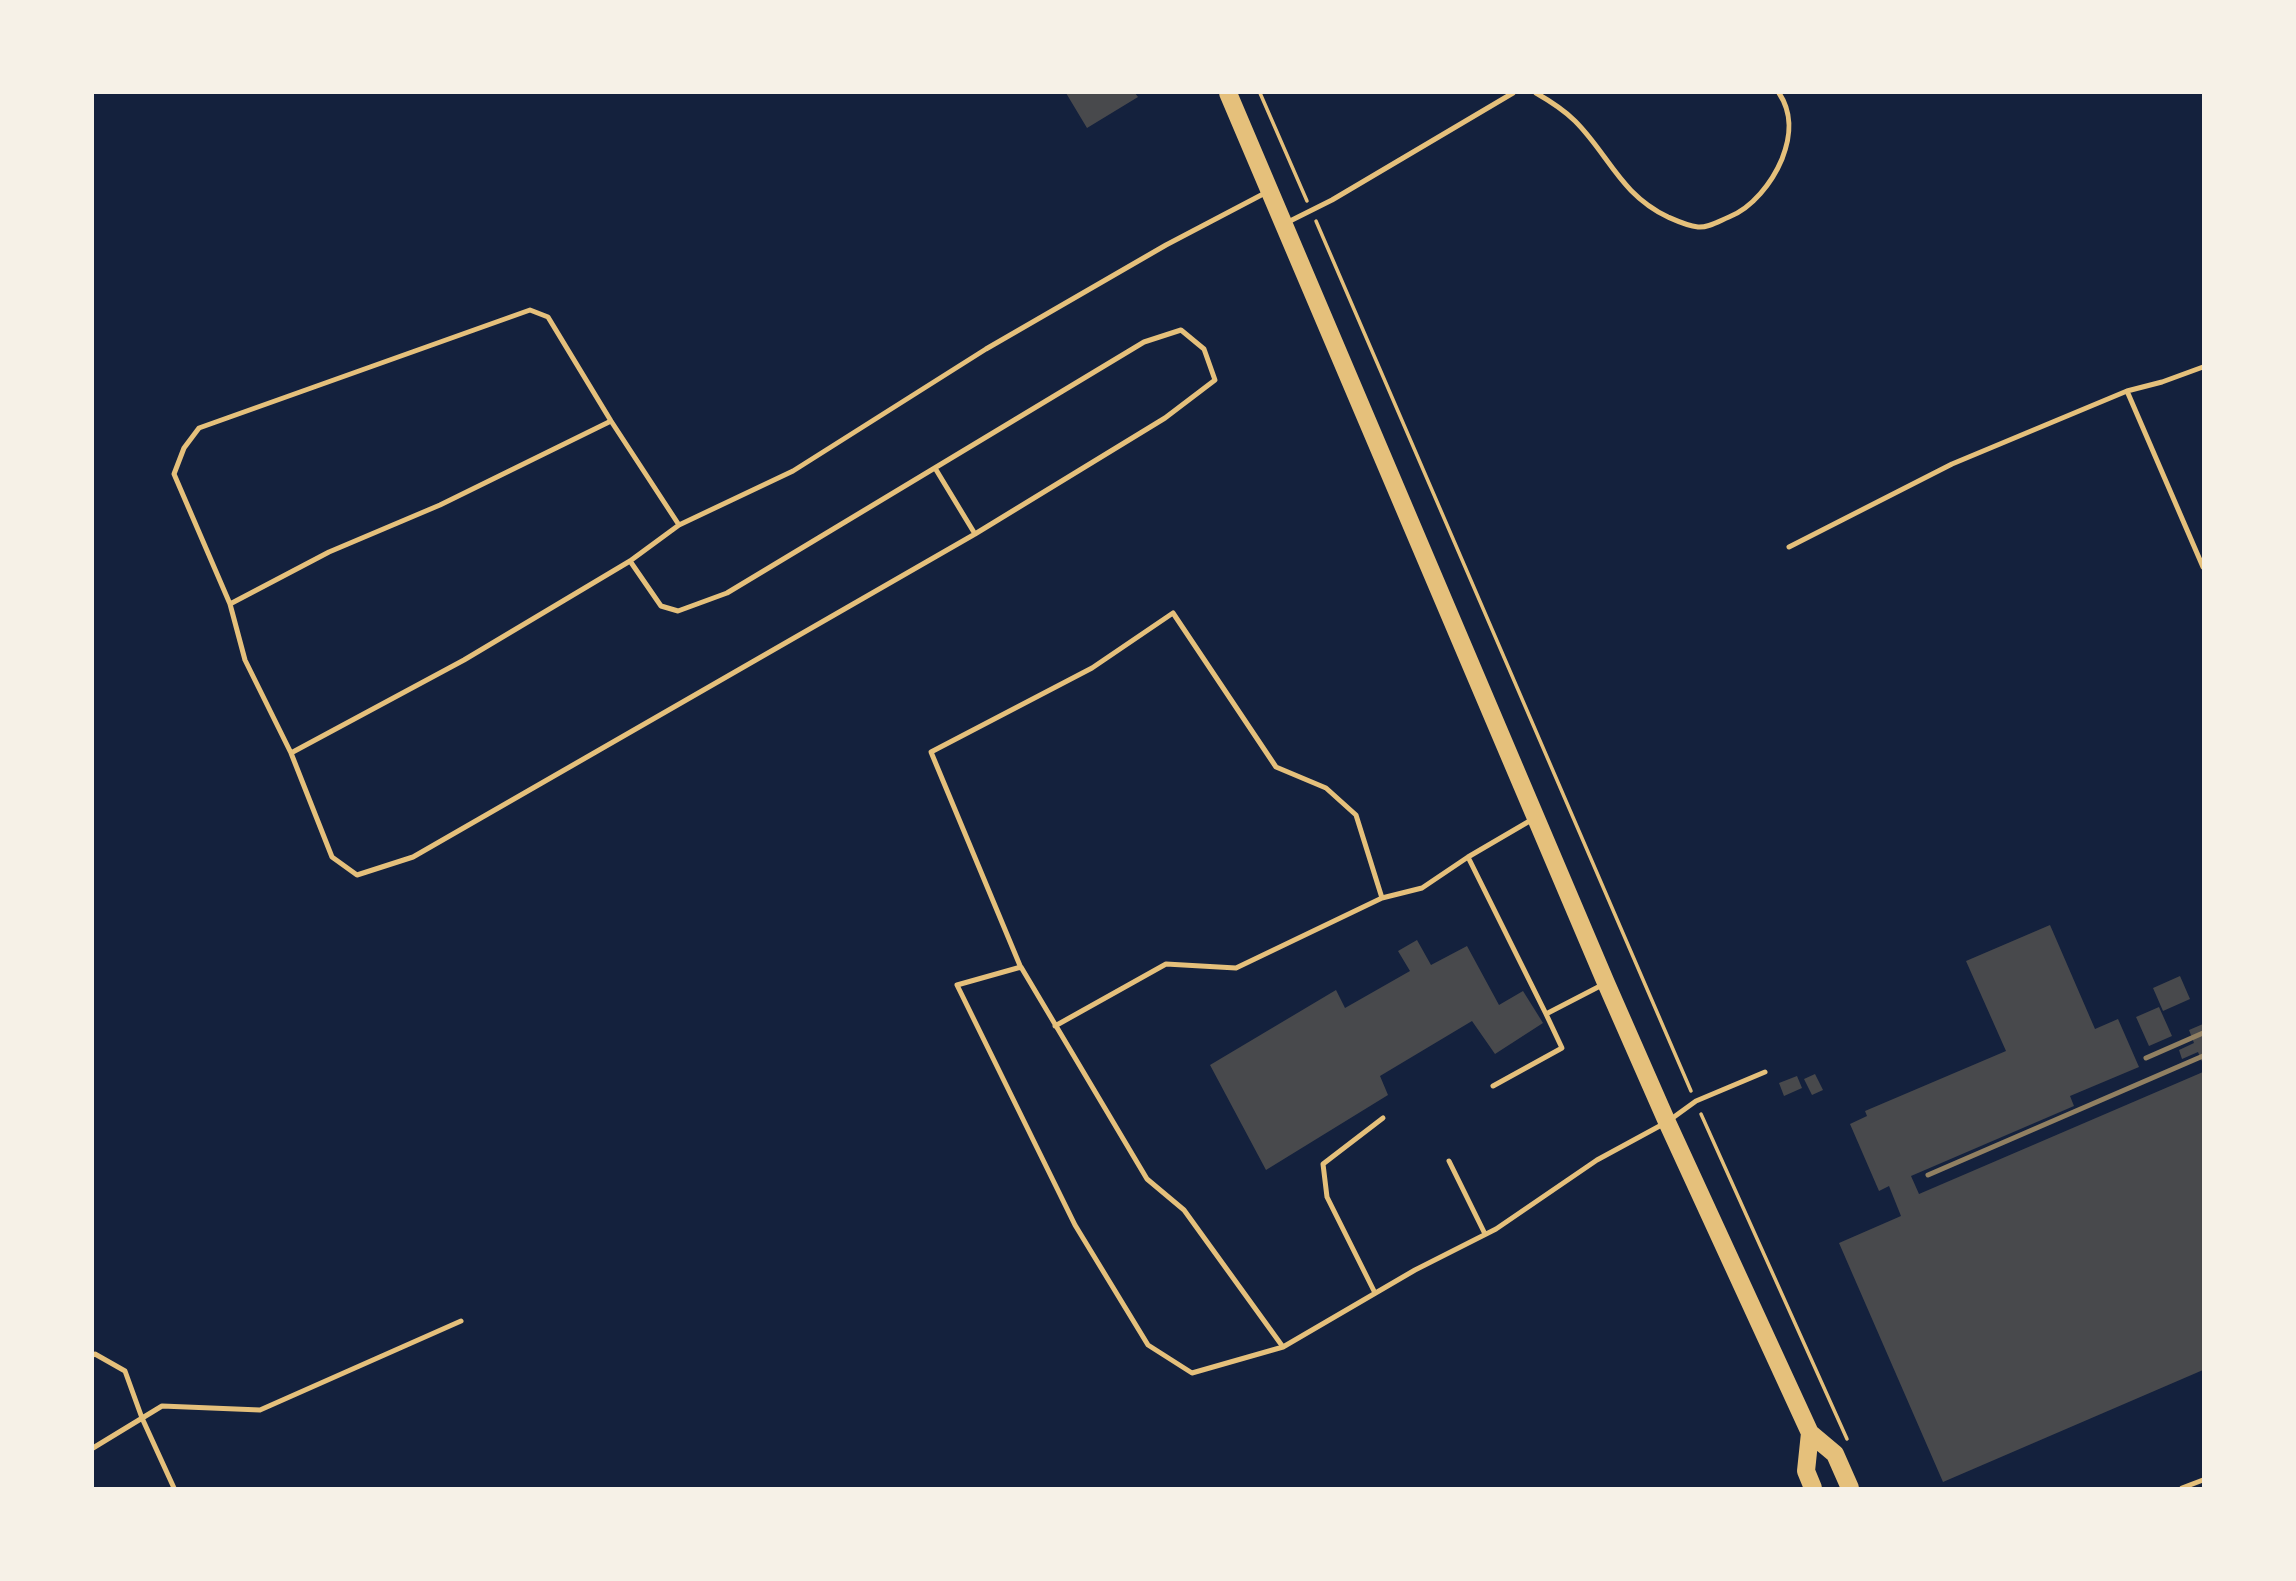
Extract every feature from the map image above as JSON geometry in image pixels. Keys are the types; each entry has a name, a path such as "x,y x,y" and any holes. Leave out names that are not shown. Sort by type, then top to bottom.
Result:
{"main road":[{"path":"1228,93 1667,1122 1810,1433 1835,1454 1850,1488"},
{"path":"1810,1433 1806,1472 1813,1488"}],"lane":[{"path":"1284,224 1513,93"},
{"path":"1536,93 1552,102 1576,122 1634,195 1657,212 1699,227 1739,213 1771,179 1781,161 1790,122 1785,102 1779,93"},
{"path":"291,753 464,660 630,561 679,525 793,471 986,349 1166,245 1270,191"},
{"path":"630,561 661,606 678,611 727,593 1144,342 1181,330 1204,349 1215,380 1165,418 975,534 413,857 357,876 332,857 291,753 245,660 230,604 174,474 184,449 200,429 530,310 548,317 611,421 679,525"},
{"path":"1789,547 1929,474 2127,391 2203,367"},
{"path":"2127,391 2203,567"},
{"path":"230,604 329,552 440,505 611,421"},
{"path":"935,468 975,534"},
{"path":"1283,1347 1184,1210 1147,1179 1055,1026 1021,968 931,752 1092,668 1173,613 1276,767 1326,788 1356,815 1382,898"},
{"path":"1055,1026 1166,964 1236,968 1382,898 1422,888 1468,857 1536,818"},
{"path":"1468,857 1562,1048 1493,1086"},
{"path":"1021,968 957,985 1075,1225 1148,1345 1192,1373 1283,1347 1485,1234 1597,1160 1667,1122 1696,1101 1765,1072"},
{"path":"1546,1014 1606,983"},
{"path":"1376,1293 1327,1197 1323,1164 1382,1118"},
{"path":"1449,1161 1485,1234"},
{"path":"93,1448 162,1406 260,1410 461,1321"},
{"path":"93,1355 96,1354 125,1371 142,1418 174,1488"},
{"path":"2182,1488 2203,1480"}],"path":[{"path":"1260,93 1696,1101 1847,1438"}],"building":[{"path":"1066,93 1135,93 1138,97 1087,128"},
{"path":"2050,925 2095,1029 2118,1019 2139,1067 2070,1096 2074,1106 1911,1176 1919,1194 2203,1072 2203,1370 1943,1482 1839,1243 1901,1216 1889,1186 1879,1191 1850,1124 1867,1116 1865,1111 2006,1051 1966,961"},
{"path":"1417,940 1431,965 1467,946 1499,1005 1523,991 1543,1023 1495,1054 1472,1021 1380,1076 1388,1095 1266,1170 1210,1065 1336,990 1345,1008 1410,971 1398,951"},
{"path":"2180,976 2190,999 2163,1011 2153,988"},
{"path":"2159,1007 2172,1036 2149,1046 2136,1017"},
{"path":"2203,1024 2203,1064 2198,1052 2182,1059 2179,1050 2194,1043 2189,1030"},
{"path":"1815,1074 1823,1090 1812,1095 1804,1079"},
{"path":"1797,1076 1802,1088 1784,1096 1779,1083"}],"railway":[{"path":"2146,1058 2203,1033"},
{"path":"1928,1175 2203,1056"}]}
